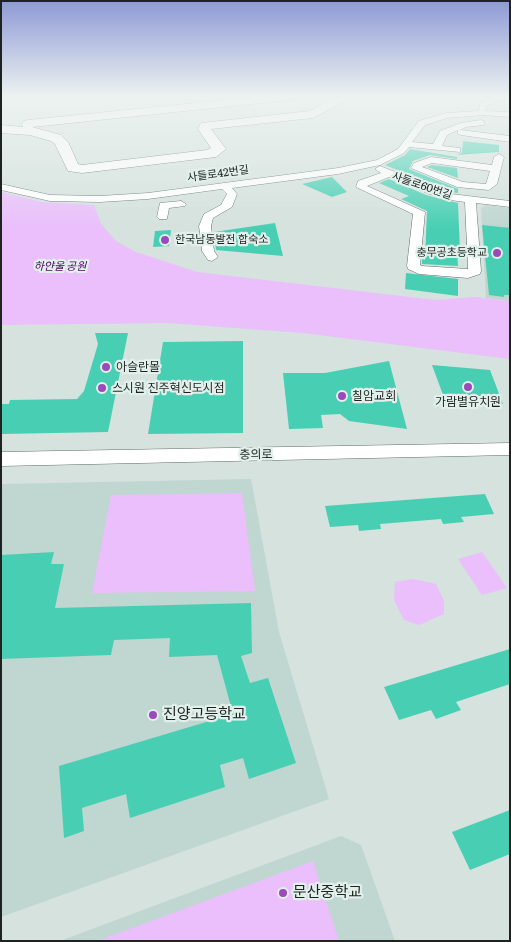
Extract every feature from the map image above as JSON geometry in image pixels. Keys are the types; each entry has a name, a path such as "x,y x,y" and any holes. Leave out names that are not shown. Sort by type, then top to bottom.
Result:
{"highway":[{"path":"58,140 73,168 82,169 210,154 219,149 212,140"}],"street":[{"name":"사들로42번길","path":"1,187 50,198 100,199 181,192 338,171 380,162 401,151 409,140"},
{"path":"437,147 440,140"},
{"path":"406,144 464,151"},
{"name":"사들로60번길","path":"496,169 431,160 417,165 416,168 446,181 489,187 492,184 496,169 494,156 510,158"},
{"path":"369,164 390,174"},
{"name":"사들로60번길","path":"470,200 475,270 468,274 419,270 413,266 419,212 361,187 362,184 390,174 431,191 470,200 510,204"},
{"path":"212,257 208,251 205,226 208,216 226,207 232,194 225,186"},
{"path":"163,217 164,205 181,206 181,192"},
{"name":"충의로","path":"1,459 510,450"}],"shaded area":[{"name":"충무공초등학교","path":"487,205 510,208 510,301 486,298 481,208"},
{"name":"진양고등학교","path":"251,479 279,632 329,799 1,917 1,486 3,484"},
{"name":"문산중학교","path":"341,836 361,845 395,941 60,941"}],"green space":[{"name":"하얀울 공원","path":"1,192 42,202 94,205 101,224 116,241 136,252 197,272 435,300 475,297 510,301 510,359 303,333 168,323 1,325"},
{"path":"242,493 255,591 92,593 111,495"},
{"path":"482,552 507,588 482,595 458,559"},
{"path":"413,579 436,584 444,601 444,614 419,625 404,620 394,600 395,582"},
{"path":"313,861 339,941 97,941"}],"building":[{"path":"463,141 499,145 499,152 458,155 462,152"},
{"path":"410,149 457,157 457,159 430,155 413,161 409,169 458,189 458,193 451,192 385,165 405,155"},
{"path":"432,165 457,168 458,178 427,167"},
{"path":"332,177 347,192 332,197 302,184"},
{"path":"389,179 426,195 458,203 460,252 457,252 458,266 422,264 422,259 425,260 427,211 401,199 409,196 379,183"},
{"path":"275,223 283,256 216,250 214,232"},
{"name":"충무공초등학교","path":"482,225 510,228 510,295 504,295 504,297 489,295"},
{"path":"171,230 169,246 153,247 155,231"},
{"path":"406,273 458,279 458,296 405,289"},
{"name":"아슬란몰","path":"95,333 128,333 108,432 1,434 1,404 9,404 10,400 77,399 84,391 98,344"},
{"path":"243,341 243,433 148,434 163,342"},
{"name":"칠암교회","path":"389,361 407,429 349,421 340,414 321,415 323,428 289,429 283,373 325,373"},
{"name":"가람별유치원","path":"432,365 490,370 503,404 446,403"},
{"path":"485,494 494,514 461,517 464,522 443,524 441,519 380,524 381,529 359,531 358,525 330,527 325,506"},
{"path":"54,552 51,564 64,564 55,608 251,603 252,653 241,656 250,683 268,678 296,763 249,779 243,758 220,765 225,787 130,818 126,794 82,808 84,831 64,838 59,766 233,714 217,655 169,657 170,638 114,640 111,655 1,659 1,555"},
{"path":"510,649 510,684 456,702 461,710 436,719 431,710 399,720 384,687"},
{"path":"510,810 510,854 470,870 452,832"}],"place":[{"name":"한국남동발전 합숙소","path":"165,240"},
{"name":"충무공초등학교","path":"497,253"},
{"name":"아슬란몰","path":"106,367"},
{"name":"가람별유치원","path":"468,387"},
{"name":"스시원 진주혁신도시점","path":"102,388"},
{"name":"칠암교회","path":"342,396"},
{"name":"진양고등학교","path":"153,715"},
{"name":"문산중학교","path":"283,893"}]}
